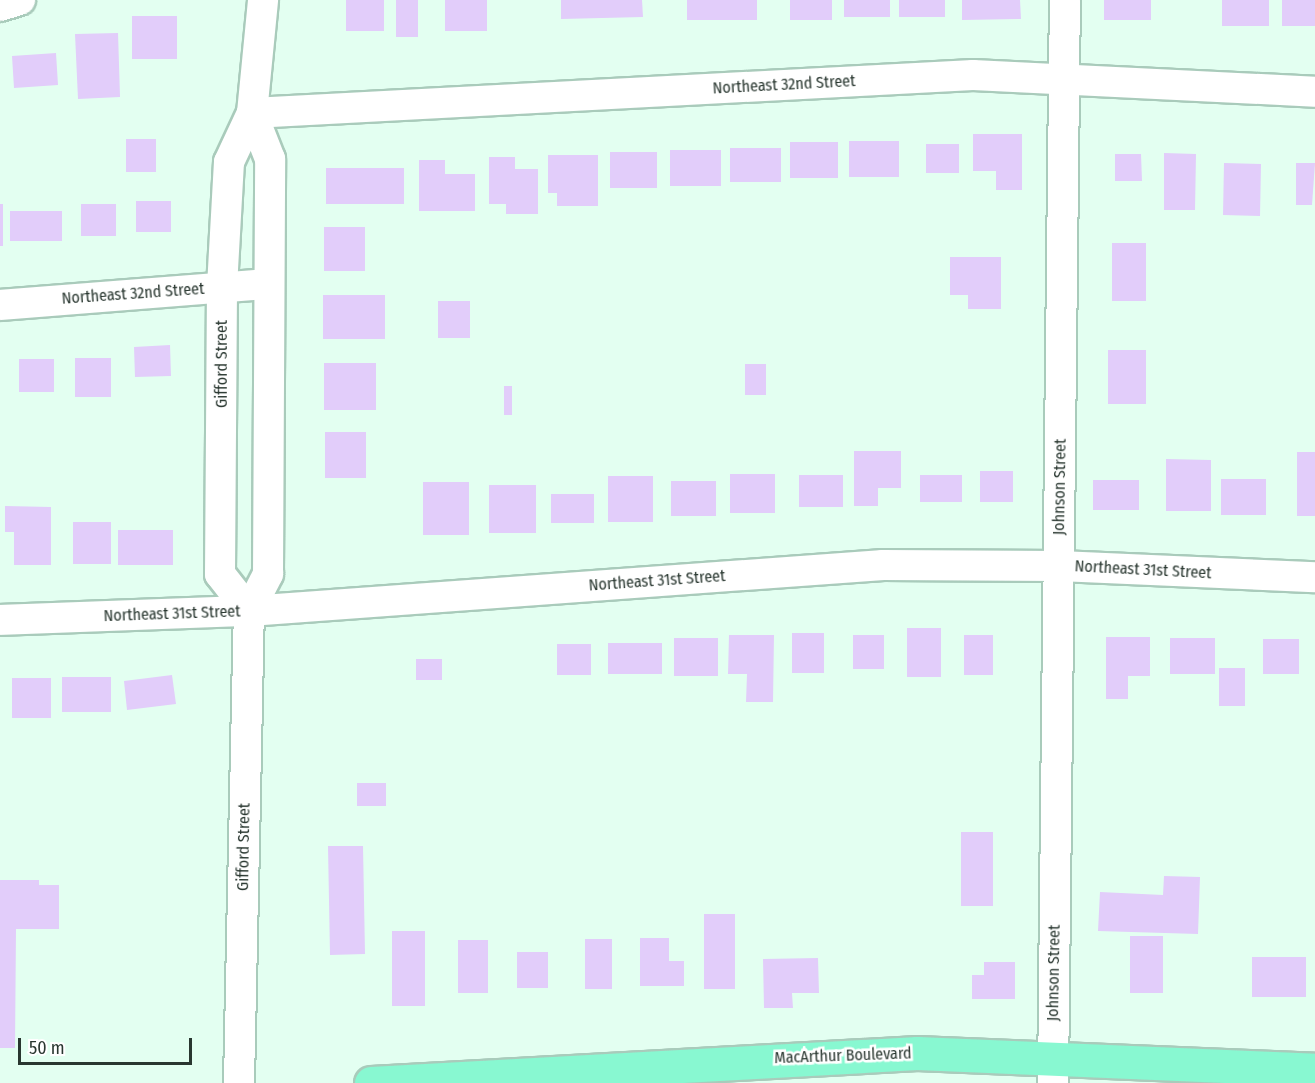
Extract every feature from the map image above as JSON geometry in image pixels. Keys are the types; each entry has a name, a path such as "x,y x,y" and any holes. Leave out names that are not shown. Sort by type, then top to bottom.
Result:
{"main road":[{"name":"MacArthur Boulevard","path":"371,1083 916,1053 1053,1070 1315,1070"}],"street":[{"path":"0,6 20,0"},
{"name":"Gifford Street","path":"249,611 220,574 222,287 229,162 252,112 263,0"},
{"name":"Johnson Street","path":"1053,1070 1065,0"},
{"name":"Northeast 32nd Street","path":"252,112 973,75 1315,92"},
{"name":"Gifford Street","path":"239,1083 249,611 268,574 266,284 270,159 252,112"},
{"name":"Northeast 32nd Street","path":"0,305 266,284"},
{"name":"Northeast 31st Street","path":"0,620 249,611 883,565 1059,566 1315,577"}],"building":[{"path":"346,0 384,0 384,31 346,31"},
{"path":"396,0 418,0 418,37 396,37"},
{"path":"445,0 487,0 487,31 445,31"},
{"path":"561,0 642,0 643,17 561,19"},
{"path":"687,0 757,0 757,20 687,20"},
{"path":"790,0 832,0 832,20 790,20"},
{"path":"844,0 890,0 890,17 844,17"},
{"path":"899,0 945,0 945,17 899,17"},
{"path":"962,0 1020,0 1021,19 962,20"},
{"path":"1104,0 1151,0 1151,20 1104,20"},
{"path":"1222,0 1269,0 1269,26 1222,26"},
{"path":"1282,0 1315,0 1315,26 1282,26"},
{"path":"132,16 177,16 177,59 132,59"},
{"path":"118,33 120,97 78,99 75,34"},
{"path":"56,53 58,85 14,88 12,56"},
{"path":"973,134 1022,134 1022,190 996,190 996,171 973,171"},
{"path":"126,139 156,139 156,172 126,172"},
{"path":"849,141 899,141 899,177 849,177"},
{"path":"790,142 838,142 838,178 790,178"},
{"path":"926,144 959,144 959,173 926,173"},
{"path":"730,148 781,148 781,182 730,182"},
{"path":"670,150 721,150 721,186 670,186"},
{"path":"610,152 657,152 657,188 610,188"},
{"path":"1164,153 1196,154 1195,210 1164,210"},
{"path":"1115,154 1141,154 1142,181 1115,181"},
{"path":"548,155 598,155 598,206 557,206 557,193 548,193"},
{"path":"489,157 515,157 515,169 538,169 538,214 506,214 506,204 489,204"},
{"path":"419,160 445,160 445,174 475,174 475,211 419,211"},
{"path":"1224,163 1261,164 1260,216 1223,215"},
{"path":"1296,163 1315,163 1312,205 1296,205"},
{"path":"326,168 404,168 404,204 326,204"},
{"path":"136,201 171,201 171,232 136,232"},
{"path":"0,204 3,204 3,246 0,246"},
{"path":"81,204 116,204 116,236 81,236"},
{"path":"10,211 62,211 62,241 10,241"},
{"path":"324,227 365,227 365,271 324,271"},
{"path":"1112,243 1146,243 1146,301 1112,301"},
{"path":"950,257 1001,257 1001,309 968,309 968,295 950,295"},
{"path":"323,295 385,295 385,339 323,339"},
{"path":"438,301 470,301 470,338 438,338"},
{"path":"170,345 171,376 135,377 134,347"},
{"path":"1108,350 1146,350 1146,404 1108,404"},
{"path":"75,358 111,358 111,397 75,397"},
{"path":"19,359 54,359 54,392 19,392"},
{"path":"324,363 376,363 376,410 324,410"},
{"path":"745,364 766,364 766,395 745,395"},
{"path":"504,386 512,386 512,415 504,415"},
{"path":"325,432 366,432 366,478 325,478"},
{"path":"854,451 901,451 901,488 878,488 878,506 854,506"},
{"path":"1297,452 1315,452 1315,516 1297,516"},
{"path":"1166,459 1211,460 1211,511 1166,511"},
{"path":"980,471 1013,471 1013,502 980,502"},
{"path":"730,474 775,474 775,513 730,513"},
{"path":"799,475 843,475 843,507 799,507"},
{"path":"920,475 962,475 962,502 920,502"},
{"path":"608,476 653,476 653,522 608,522"},
{"path":"1221,479 1266,479 1266,515 1221,515"},
{"path":"1093,480 1139,480 1139,510 1093,510"},
{"path":"671,481 716,481 716,516 671,516"},
{"path":"423,482 469,482 469,535 423,535"},
{"path":"489,485 536,485 536,533 489,533"},
{"path":"551,494 594,494 594,523 551,523"},
{"path":"5,506 51,507 51,565 14,565 14,532 5,532"},
{"path":"73,522 111,522 111,564 73,564"},
{"path":"118,530 173,530 173,565 118,565"},
{"path":"907,628 941,628 941,677 907,677"},
{"path":"792,633 824,633 824,673 792,673"},
{"path":"729,635 774,635 773,702 746,702 747,674 728,674"},
{"path":"853,635 884,635 884,669 853,669"},
{"path":"964,635 993,635 993,675 964,675"},
{"path":"1106,637 1150,637 1150,676 1128,676 1128,699 1106,699"},
{"path":"674,638 718,638 718,676 674,676"},
{"path":"1170,638 1215,638 1215,674 1170,674"},
{"path":"1263,639 1299,639 1299,674 1263,674"},
{"path":"608,643 662,643 662,674 608,674"},
{"path":"557,644 591,644 591,675 557,675"},
{"path":"416,659 442,659 442,680 416,680"},
{"path":"1219,668 1245,668 1245,706 1219,706"},
{"path":"172,675 176,704 127,710 124,681"},
{"path":"62,677 111,677 111,712 62,712"},
{"path":"12,678 51,678 51,718 12,718"},
{"path":"357,783 386,783 386,806 357,806"},
{"path":"961,832 993,832 993,906 961,906"},
{"path":"328,846 363,846 365,954 330,955"},
{"path":"1164,876 1200,877 1198,934 1098,931 1100,892 1163,895"},
{"path":"0,880 39,880 39,885 59,885 59,929 16,929 15,1048 0,1048"},
{"path":"704,914 735,914 735,989 704,989"},
{"path":"392,931 425,931 425,1006 392,1006"},
{"path":"1130,936 1163,936 1163,993 1130,993"},
{"path":"640,938 669,938 669,961 684,961 684,986 640,986"},
{"path":"585,939 612,939 612,989 585,989"},
{"path":"458,940 488,940 488,993 458,993"},
{"path":"517,952 548,952 548,988 517,988"},
{"path":"1252,957 1306,957 1306,997 1252,997"},
{"path":"818,958 819,993 792,993 793,1008 764,1008 763,959"},
{"path":"984,962 1015,962 1015,999 972,999 972,975 984,975"}]}
